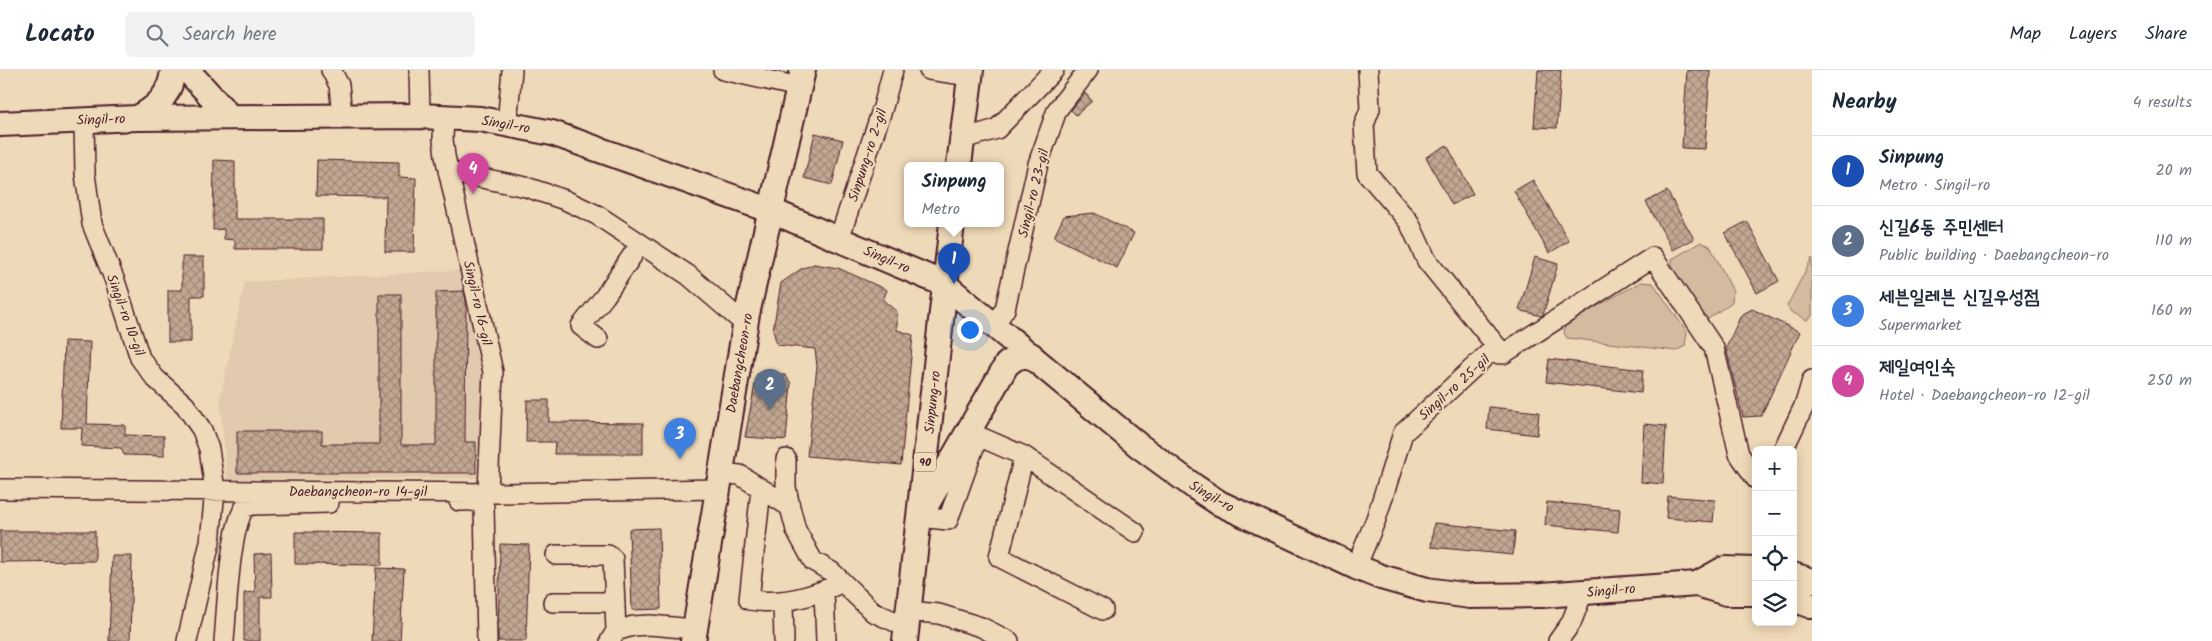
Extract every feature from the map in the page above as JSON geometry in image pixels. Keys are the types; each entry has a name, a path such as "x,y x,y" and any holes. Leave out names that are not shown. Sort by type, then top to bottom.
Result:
{"main road":[{"path":"137,118 154,110 166,93 187,72 230,117"},
{"path":"959,162 970,73"},
{"name":"Daebangcheon-ro","path":"694,635 718,481 746,324 800,78"},
{"name":"Singil-ro","path":"0,124 137,118 420,116 507,124 552,133 772,211 944,284 995,324 1138,445 1195,487 1219,503 1356,567 1404,584 1447,594 1490,596 1697,584 1726,593 1752,583"},
{"name":"Sinpung-ro","path":"907,626 951,227"},
{"path":"919,517 1007,364 1017,357 1031,355"},
{"path":"1797,576 1812,581"},
{"path":"1797,600 1812,606"}],"street":[{"path":"331,70 339,85 342,116"},
{"path":"419,70 420,116"},
{"path":"507,124 512,70"},
{"name":"Daebangcheon-ro","path":"723,70 800,78"},
{"name":"Sinpung-ro 2-gil","path":"839,239 880,116 893,70"},
{"path":"929,70 970,73"},
{"path":"962,139 997,129 1054,70"},
{"name":"Singil-ro 23-gil","path":"995,324 1006,308 1038,164 1057,110 1088,70"},
{"path":"1368,70 1370,109 1364,125 1366,173 1409,222 1427,261 1503,354"},
{"name":"Singil-ro 16-gil","path":"444,117 443,139 448,171 493,372 488,492"},
{"name":"Singil-ro 10-gil","path":"84,120 85,174 92,224 115,281 140,358 156,378 185,405 202,430 209,449 215,490 210,542 187,641"},
{"path":"448,171 526,187 565,200 597,215 688,275 746,324"},
{"path":"598,339 581,326 605,296 640,244"},
{"name":"Singil-ro 25-gil","path":"1356,567 1376,519 1403,433 1489,353 1503,354 1653,257 1714,348 1739,454 1752,473"},
{"path":"1785,446 1805,404 1812,380"},
{"path":"919,517 948,520 978,436 1024,456 1135,532"},
{"path":"1024,456 999,557 1103,610"},
{"path":"786,459 773,491 749,600 783,602 824,592 842,582 873,612 907,626 939,614 981,627 1009,641"},
{"name":"Daebangcheon-ro 14-gil","path":"0,489 488,492 718,481 740,475 773,491 790,507 796,530 813,561 832,572 842,582"},
{"path":"224,641 234,540 239,515 245,507 253,504 473,500 484,507 485,516 487,641"},
{"path":"556,555 608,555 613,558 615,602 613,636 633,626 650,625 694,635"},
{"path":"824,592 826,641"},
{"path":"1558,641 1571,623 1582,592"},
{"path":"553,602 615,602"},
{"path":"783,602 784,641"}],"shaded area":[{"path":"1701,242 1710,246 1733,291 1732,302 1708,319 1700,316 1672,269 1672,259"},
{"path":"1812,258 1812,316 1807,320 1791,312 1787,306"},
{"path":"461,270 468,291 483,380 483,478 227,479 220,399 245,282"},
{"path":"1641,282 1653,283 1687,332 1685,346 1676,351 1567,338 1564,333 1565,324"}],"building":[{"path":"1538,70 1561,70 1557,128 1534,127"},
{"path":"1687,70 1710,70 1705,149 1682,148"},
{"path":"1085,93 1092,101 1076,115 1071,110"},
{"path":"815,133 843,140 832,185 804,178"},
{"path":"1447,145 1473,194 1452,205 1426,157"},
{"path":"214,160 235,161 235,219 323,219 323,249 235,249 235,240 224,239 224,229 213,230"},
{"path":"317,160 399,162 399,177 416,178 414,252 385,252 386,197 316,196"},
{"path":"1533,180 1569,241 1549,253 1514,191"},
{"path":"1667,191 1694,239 1673,250 1646,202"},
{"path":"1094,213 1134,233 1117,268 1054,237 1064,216"},
{"path":"1747,221 1779,281 1757,293 1725,233"},
{"path":"182,257 204,257 204,296 191,296 191,342 168,342 168,290 182,290"},
{"path":"1535,257 1558,264 1543,315 1541,316 1519,310"},
{"path":"814,264 838,268 887,290 883,300 897,312 897,330 913,335 901,465 807,456 817,366 815,349 777,345 773,330 781,283 801,269"},
{"path":"464,291 466,300 465,442 476,442 476,473 237,473 237,431 322,431 322,444 379,444 379,294 401,294 401,445 436,445 436,292"},
{"path":"1752,309 1800,332 1761,416 1743,417 1726,348 1741,315"},
{"path":"64,341 90,342 87,424 125,425 125,435 164,436 164,456 124,455 121,448 81,446 82,428 61,428"},
{"path":"1549,359 1643,370 1641,393 1546,382"},
{"path":"757,374 785,375 791,383 786,440 745,437"},
{"path":"527,400 549,400 549,422 643,423 643,454 554,454 555,442 526,442"},
{"path":"1489,407 1539,412 1537,435 1487,429"},
{"path":"1644,424 1666,426 1663,484 1641,482"},
{"path":"1668,496 1715,500 1713,522 1666,518"},
{"path":"1547,502 1620,509 1618,532 1545,525"},
{"path":"1434,523 1515,531 1513,555 1431,547"},
{"path":"659,528 661,609 632,610 629,529"},
{"path":"0,531 95,531 95,561 0,562"},
{"path":"295,532 382,533 382,565 295,564"},
{"path":"500,544 529,545 526,641 498,641"},
{"path":"271,553 272,597 260,597 260,641 244,641 244,593 255,592 254,554"},
{"path":"112,556 132,556 130,641 109,641"},
{"path":"376,568 404,569 400,641 372,641"}],"place":[{"name":"제일여인숙","path":"473,194"},
{"name":"Sinpung","path":"954,284"},
{"name":"신길6동 주민센터","path":"770,410"},
{"name":"세븐일레븐 신길우성점","path":"680,459"}]}
